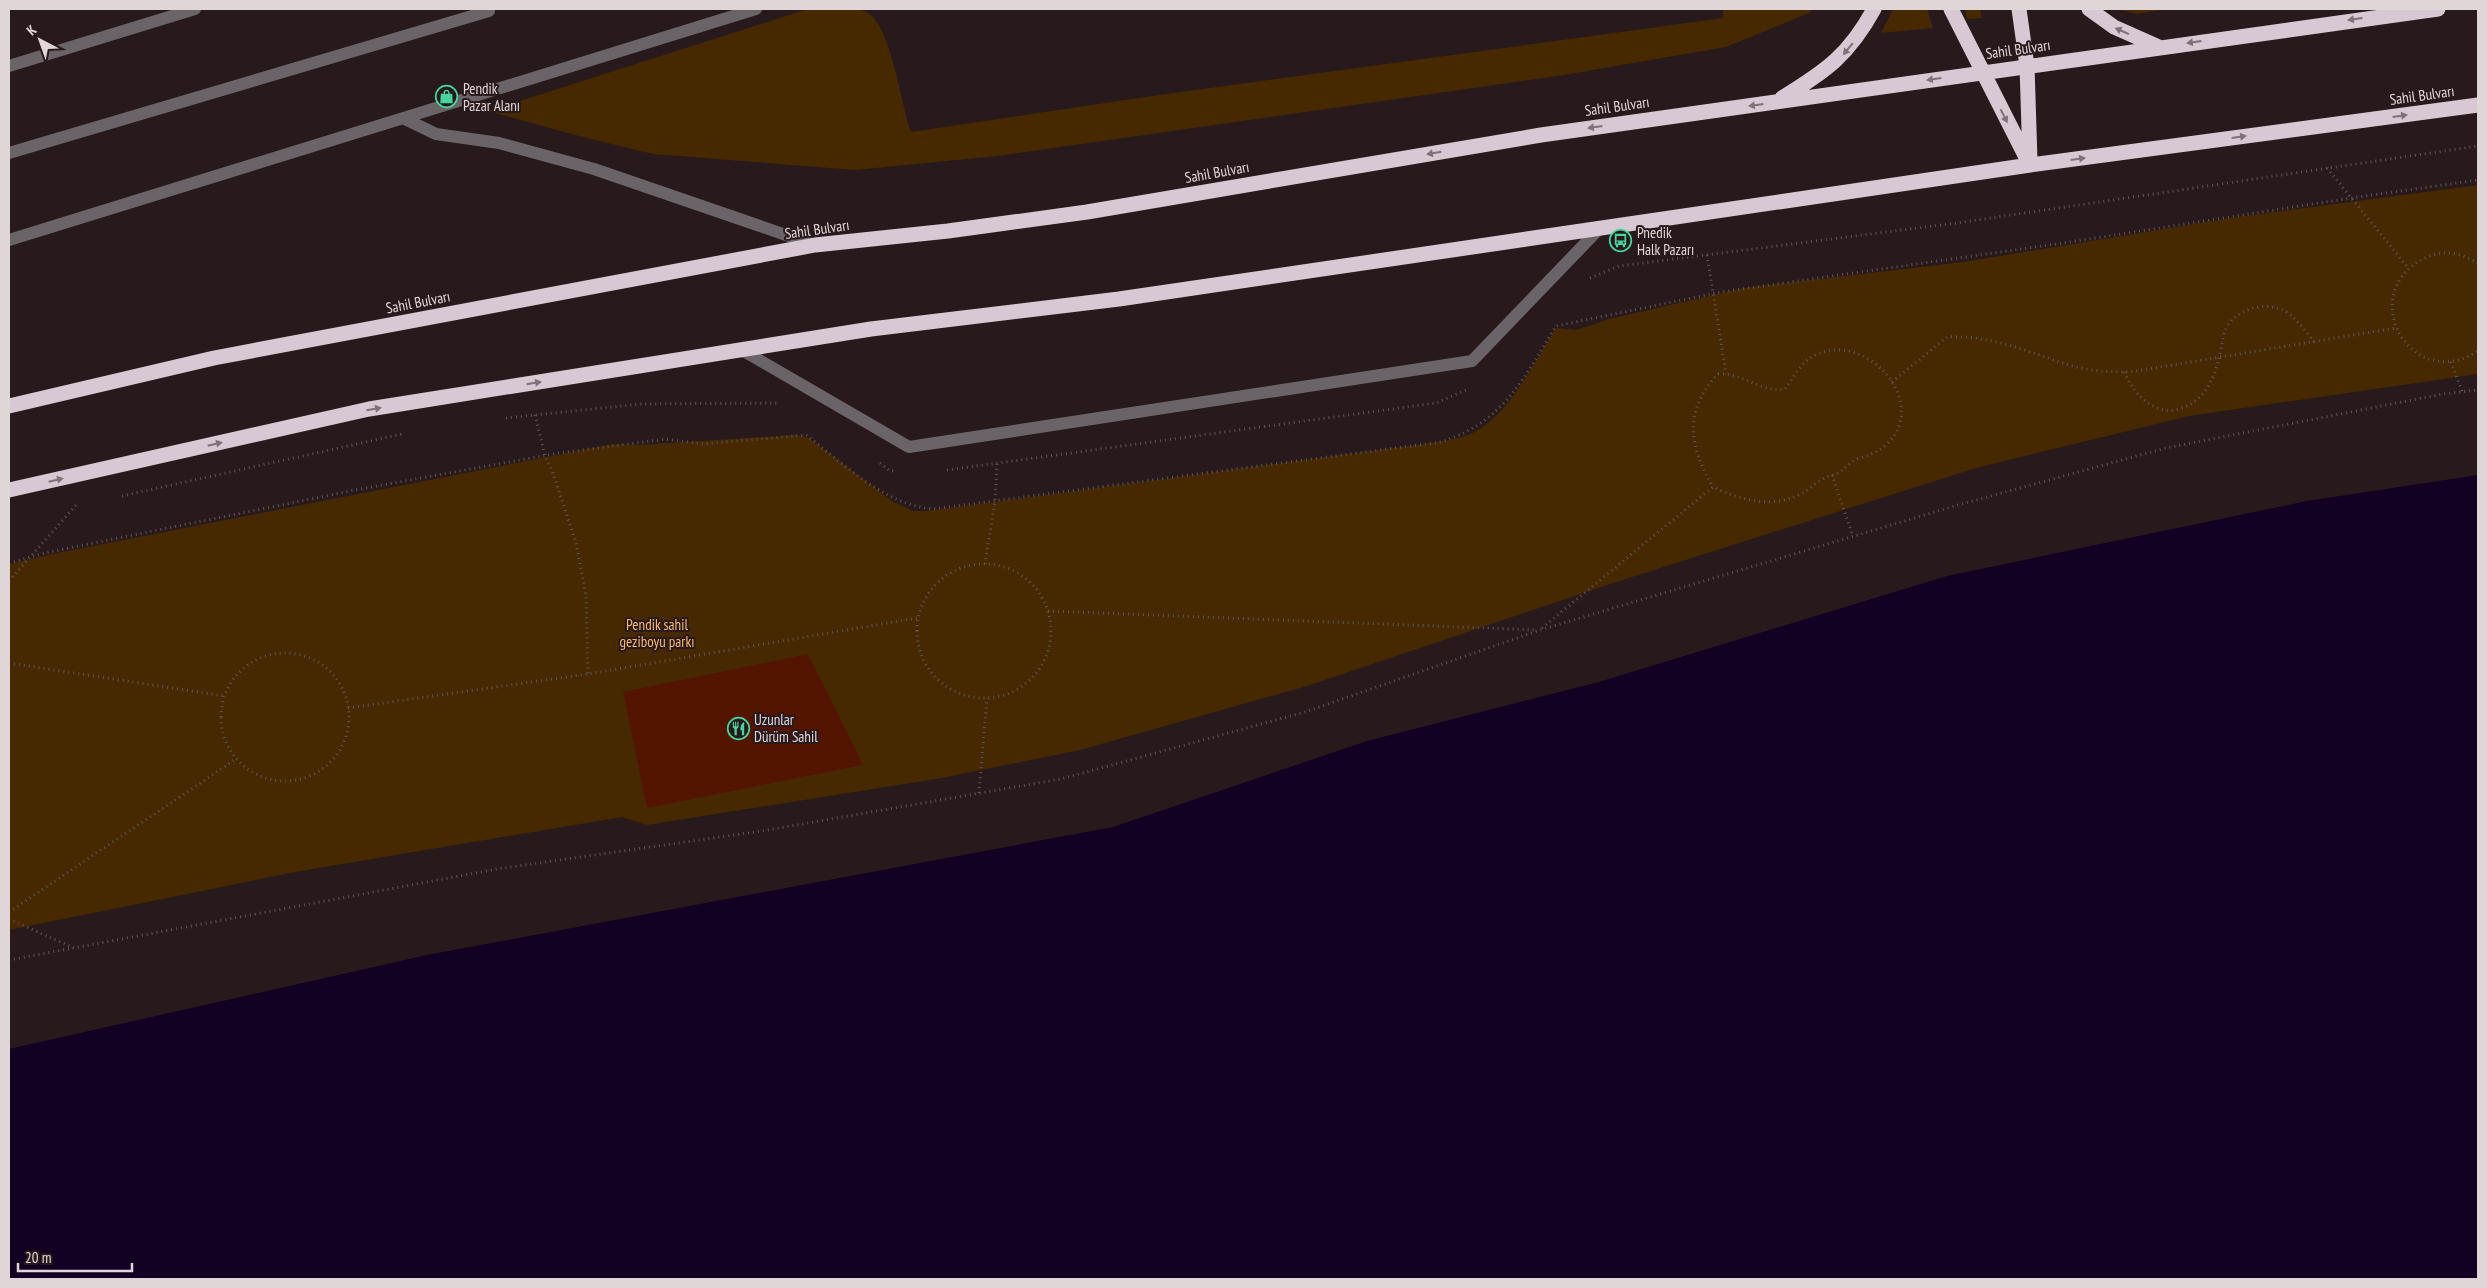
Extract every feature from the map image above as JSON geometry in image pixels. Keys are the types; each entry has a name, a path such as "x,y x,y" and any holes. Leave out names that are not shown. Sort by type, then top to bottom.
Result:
{"highway":[{"path":"1777,101 1839,60 1861,34 1874,9"},
{"path":"1951,9 2030,166"},
{"path":"2018,9 2027,66 2030,166"},
{"path":"2089,9 2114,27 2159,47"},
{"name":"Sahil Bulvarı","path":"9,406 214,358 815,245 948,231 1087,212 1541,135 2438,9"},
{"name":"Sahil Bulvarı","path":"9,490 369,410 871,329 1119,299 2030,166 2478,105"}],"street":[{"path":"9,66 195,9"},
{"path":"9,153 480,14 489,11 488,9"},
{"path":"9,240 756,9"},
{"path":"405,119 436,134 499,143 594,170 815,245"},
{"path":"742,350 909,446 1472,360 1598,230"}],"path":[{"path":"1586,280 1619,266 1957,223 2478,146"},
{"path":"2327,168 2409,269"},
{"path":"2478,263 2468,256 2450,253 2432,255 2416,262 2402,275 2394,292 2392,309 2396,328 2404,343 2417,354 2433,361 2451,362 2469,358 2478,351"},
{"path":"1707,255 1726,374"},
{"path":"2124,372 2137,393 2152,407 2168,411 2176,410 2192,404 2207,389 2220,358 2227,326 2245,311 2256,307 2284,311 2315,343"},
{"path":"1892,382 1936,344 1947,337 2005,343 2067,364 2102,371 2124,372 2315,343 2396,328"},
{"path":"1840,348 1871,359 1892,382 1902,413 1899,425 1892,437 1875,453 1858,458 1832,475 1813,484 1802,494 1774,501 1760,502 1742,499 1713,487 1703,469 1695,448 1692,433 1694,416 1709,384 1718,374 1726,374 1773,390 1785,389 1799,369 1814,355 1840,348"},
{"path":"2451,362 2462,392"},
{"path":"942,470 1436,403 1466,391 1473,384"},
{"path":"9,960 497,869 762,831 1061,780 1305,712 1540,630 1958,504 2166,448 2478,390"},
{"path":"496,419 641,404 781,403"},
{"path":"535,415 545,456 553,473 576,543 586,596 588,674"},
{"path":"121,496 410,433"},
{"path":"986,564 995,501 1001,433"},
{"path":"876,460 890,471 899,471"},
{"path":"1832,475 1853,536"},
{"path":"1048,611 1540,630 1713,487"},
{"path":"66,508 85,504"},
{"path":"9,581 76,506"},
{"path":"976,564 986,564 997,565 1018,573 1034,586 1048,611 1051,624 1050,647 1040,669 1024,686 1003,696 980,699 957,694 938,682 924,664 916,641 917,618 925,598 938,581 956,570 976,564"},
{"path":"348,708 588,674 917,618"},
{"path":"276,653 296,653 316,660 332,673 344,690 348,708 348,728 341,747 330,763 314,774 295,780 276,780 257,775 236,759 228,748 221,729 221,708 224,696 226,688 239,671 256,659 276,653"},
{"path":"9,663 224,696"},
{"path":"980,793 987,698"},
{"path":"9,912 236,759"},
{"path":"9,919 74,948"}],"green space":[{"path":"850,8 859,9 872,16 885,38 911,132 1159,95 1723,18 1723,9 1813,9 1809,13 1726,47 1564,75 997,156 855,170 653,154 488,111 808,9"},
{"path":"1893,9 1927,9 1933,28 1881,33"},
{"path":"1965,9 1980,9 1982,18 1967,19"},
{"path":"2118,9 2168,9 2137,14"},
{"name":"Pendik sahil geziboyu parkı","path":"2478,185 2478,374 2189,416 1976,468 1613,583 1307,686 1080,750 942,778 647,825 622,817 295,872 9,930 9,564 613,444 636,445 796,435 809,438 892,501 913,511 926,511 1432,443 1456,439 1470,434 1484,426 1497,415 1519,388 1556,328 1577,330 1609,319 1744,288 1963,262 2237,217"}],"shaded area":[{"path":"2478,475 2478,1279 9,1279 9,1049 427,955 1113,827 1367,741 1599,682 1947,576 2307,501"}],"building":[{"name":"Uzunlar Dürüm Sahil","path":"808,654 863,765 647,808 623,692"}],"place":[{"name":"Pendik Pazar Alanı","path":"447,97"},
{"name":"Pnedik Halk Pazarı","path":"1621,241"},
{"name":"Uzunlar Dürüm Sahil","path":"738,728"}]}
